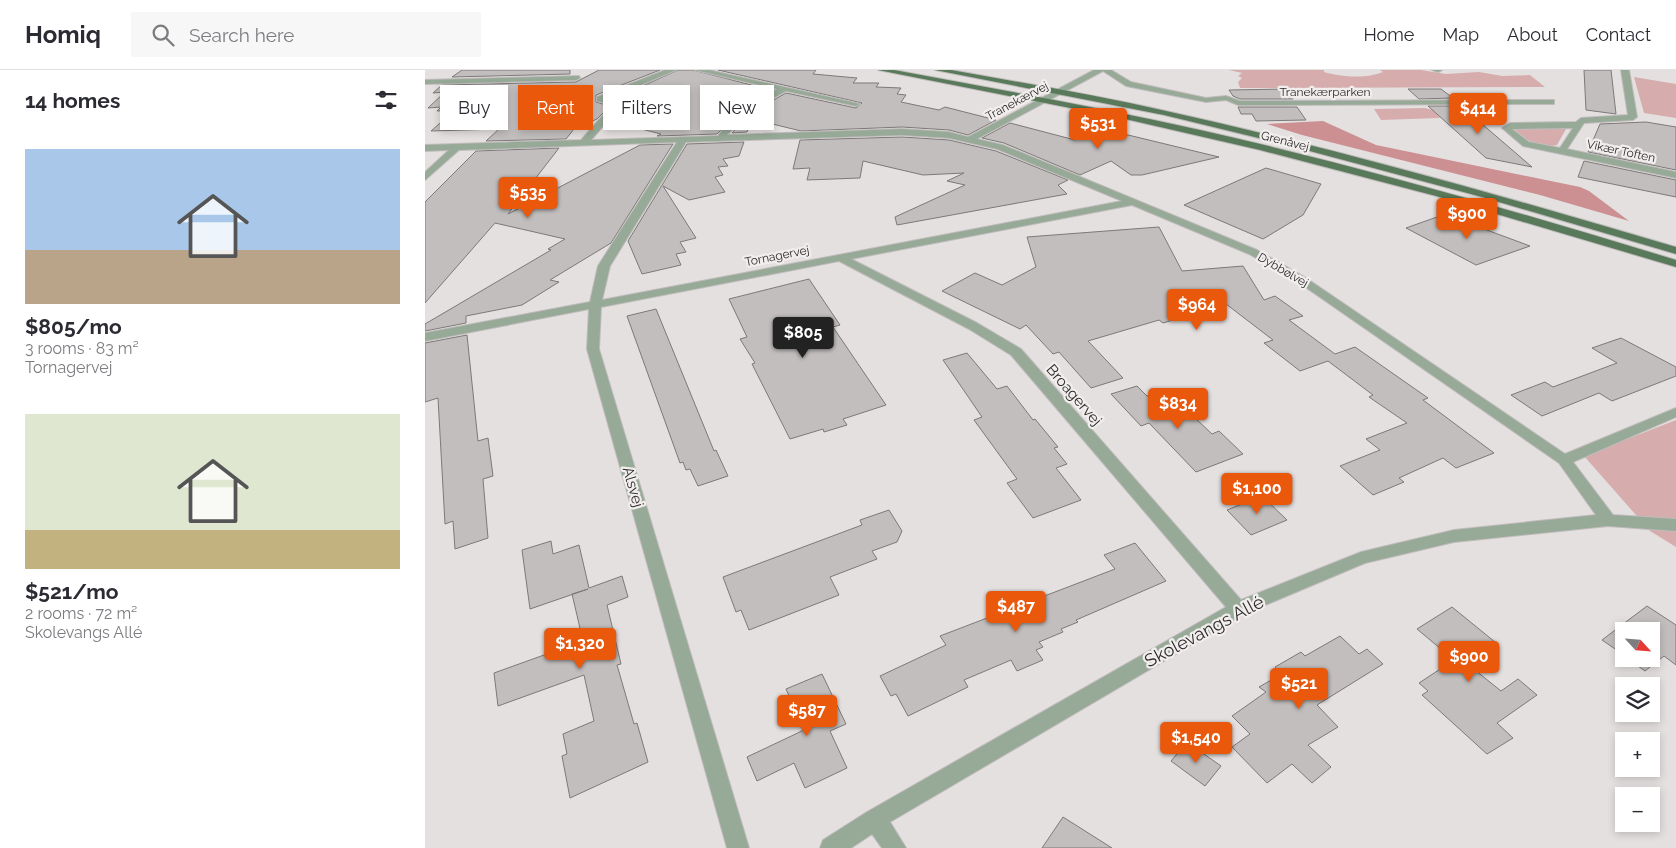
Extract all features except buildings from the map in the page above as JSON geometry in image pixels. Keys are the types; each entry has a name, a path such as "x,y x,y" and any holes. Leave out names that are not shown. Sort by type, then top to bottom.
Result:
{"main road":[{"name":"Grenåvej","path":"882,70 1200,133 1368,174 1574,232 1676,264"},
{"name":"Grenåvej","path":"939,70 1061,92 1212,124 1378,166 1676,251"}],"street":[{"path":"582,144 594,128 608,115 625,105 600,99 672,70"},
{"name":"Tranekærvej","path":"971,139 1100,70"},
{"name":"Tranekærparken","path":"1106,70 1129,84 1206,100 1226,98 1236,100 1238,103 1551,102"},
{"name":"Vikær Toften","path":"1625,70 1633,117 1586,120 1577,125 1510,126 1505,128 1526,144 1676,175"},
{"path":"695,71 856,104"},
{"path":"425,82 576,78"},
{"path":"721,139 732,121 741,111 785,89"},
{"name":"Vikær Toften","path":"1562,150 1577,125"},
{"name":"Dybbølvej","path":"425,148 682,141 902,132 926,132 971,139 1000,147 1253,252 1302,280 1564,460 1608,520"},
{"name":"Alsvej","path":"682,141 604,266 595,305 593,349 737,848"},
{"path":"425,177 456,148"},
{"name":"Tornagervej","path":"425,337 1133,202"},
{"name":"Broagervej","path":"841,258 973,326 1016,352 1238,609"},
{"path":"1564,460 1676,412"},
{"name":"Skolevangs Allé","path":"831,848 875,819 1238,609 1370,555 1454,536 1608,520 1676,525"},
{"path":"875,819 895,848"}],"shaded area":[{"path":"1229,70 1324,70 1324,72 1330,74 1345,76 1369,76 1383,72 1380,70 1421,70 1446,74 1479,72 1502,76 1530,75 1545,87 1240,88 1238,82 1242,78 1238,76 1242,73"},
{"path":"1634,77 1676,84 1676,118 1644,113"},
{"path":"1425,108 1433,110 1440,118 1381,120 1374,109"},
{"path":"1323,121 1376,145 1580,187 1589,191 1629,221 1540,195 1302,135 1267,124"},
{"path":"1521,128 1566,129 1557,145 1545,146 1529,141 1515,130"},
{"path":"1676,420 1676,547 1650,531 1584,456"}]}
